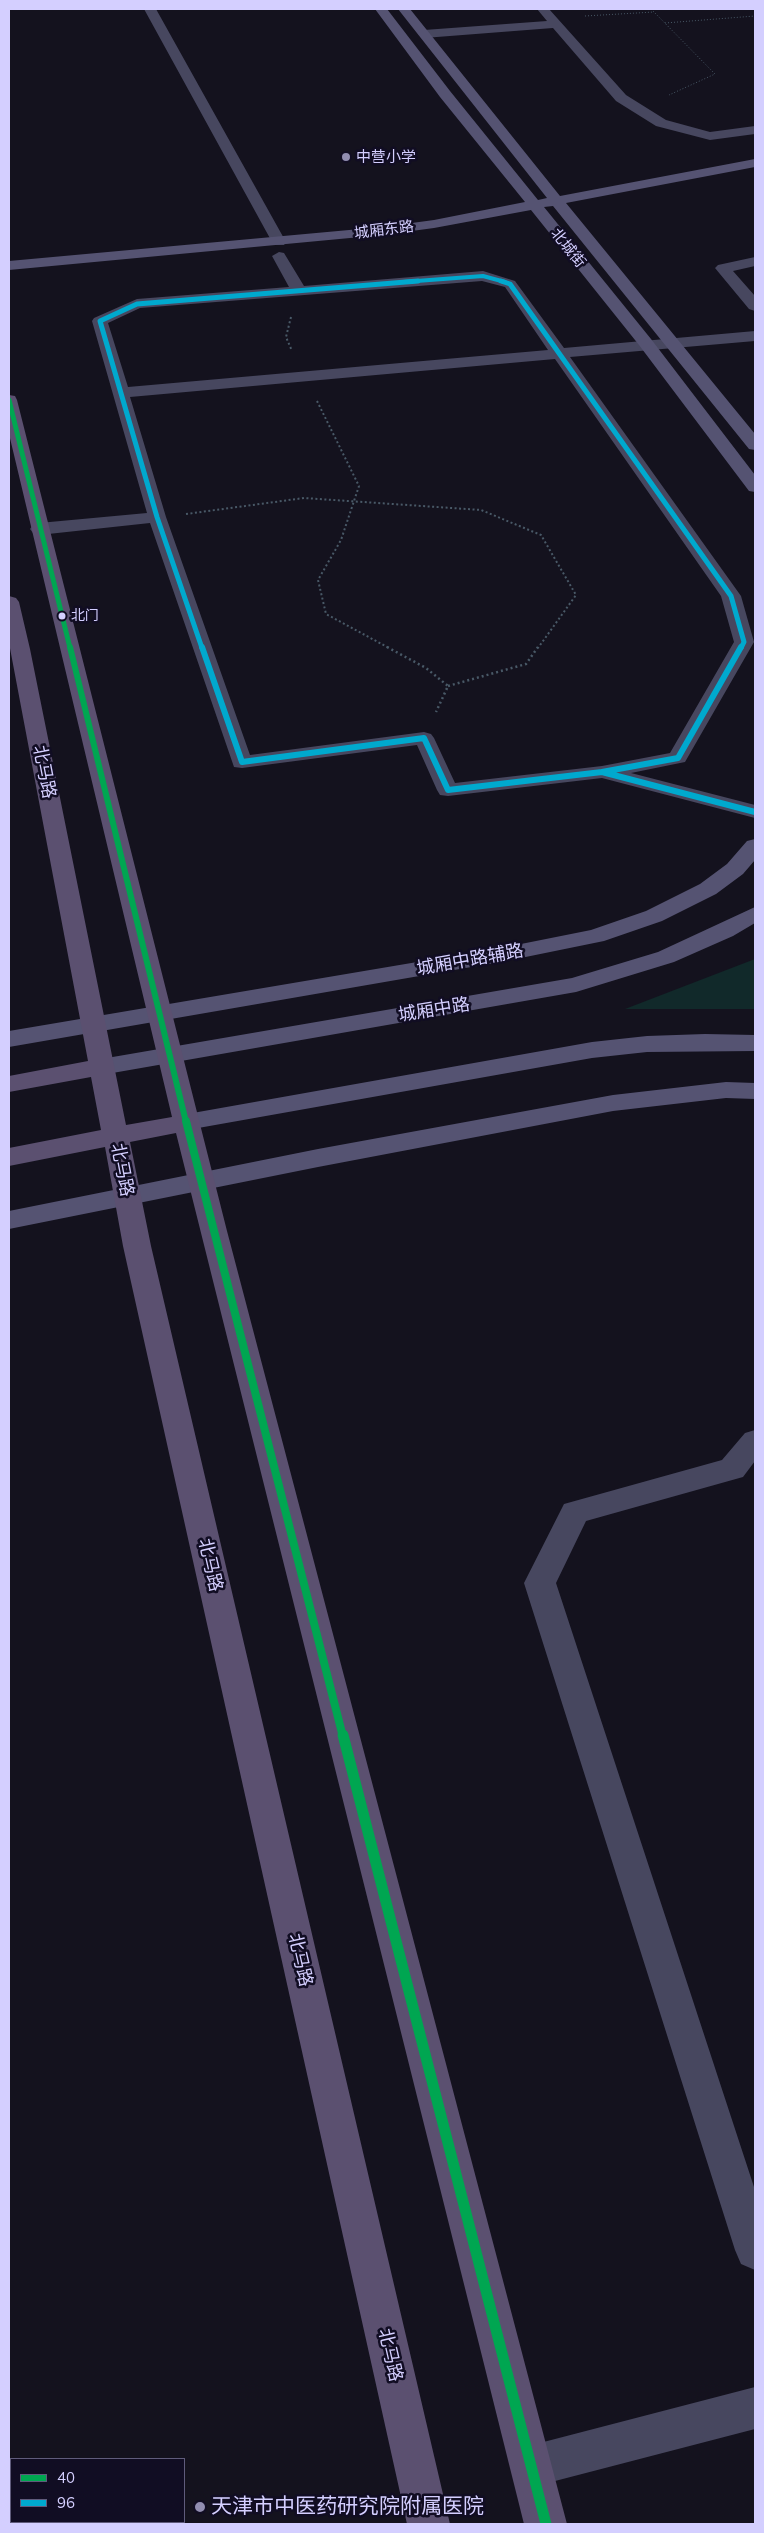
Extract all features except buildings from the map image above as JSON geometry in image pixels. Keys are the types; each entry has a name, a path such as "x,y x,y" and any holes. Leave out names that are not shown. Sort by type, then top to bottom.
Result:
{"main road":[{"path":"9,400 16,466 39,529 201,1181 546,2524"},
{"name":"北马路","path":"9,602 20,649 101,1067 128,1196 429,2524"},
{"path":"9,1084 101,1067"},
{"path":"9,1157 187,1122"}],"street":[{"path":"150,9 279,249 298,291"},
{"name":"北城街","path":"381,9 444,94 646,344 755,486"},
{"name":"北城街","path":"404,9 560,207 676,346 755,445"},
{"path":"420,28 550,16 621,98 661,123 710,136 755,130"},
{"name":"城厢东路","path":"560,207 755,162"},
{"name":"城厢东路","path":"9,266 279,249 425,225 538,211 755,177"},
{"name":"城厢东路","path":"317,252 447,235 538,211"},
{"name":"城厢东路","path":"259,258 279,249 298,254"},
{"path":"755,262 723,268 755,306"},
{"path":"9,281 201,263"},
{"path":"483,276 510,284 730,596 744,642 678,758 602,772 448,790 424,738 242,762 157,517 100,321 137,304 298,291 483,276"},
{"path":"676,346 755,336"},
{"path":"120,393 646,344 676,346 755,340"},
{"path":"39,529 157,517"},
{"path":"602,772 755,812"},
{"name":"城厢中路辅路","path":"9,1039 506,954 596,936 654,916 708,889 735,869 755,846"},
{"name":"城厢中路","path":"101,1067 576,985 666,957 725,931 755,914"},
{"path":"187,1122 592,1050 647,1044 755,1043"},
{"path":"9,1220 201,1181 612,1103 726,1090 755,1091"},
{"path":"755,1440 732,1469 575,1512 540,1583 755,2250"},
{"path":"532,2466 755,2408"}],"path":[{"path":"639,109 715,74 651,9"},
{"path":"550,16 654,12"},
{"path":"665,23 755,16"},
{"path":"298,291 286,338 359,486 340,540 318,580 326,614 426,668 448,686"},
{"path":"157,517 304,498 481,510 541,535 576,595 526,664 448,686 424,738"}],"green space":[{"path":"755,959 755,1009 625,1009"}],"transit line":[{"name":"96","path":"602,772 678,758 744,642 731,596 510,284 483,276 137,304 100,321 157,517 242,762 424,738 448,790 602,772 755,812"},
{"name":"40","path":"9,400 213,1231 546,2524"}],"place":[{"name":"中营小学","path":"346,157"},
{"name":"北门","path":"62,616"},
{"name":"天津市中医药研究院附属医院","path":"200,2507"}]}
